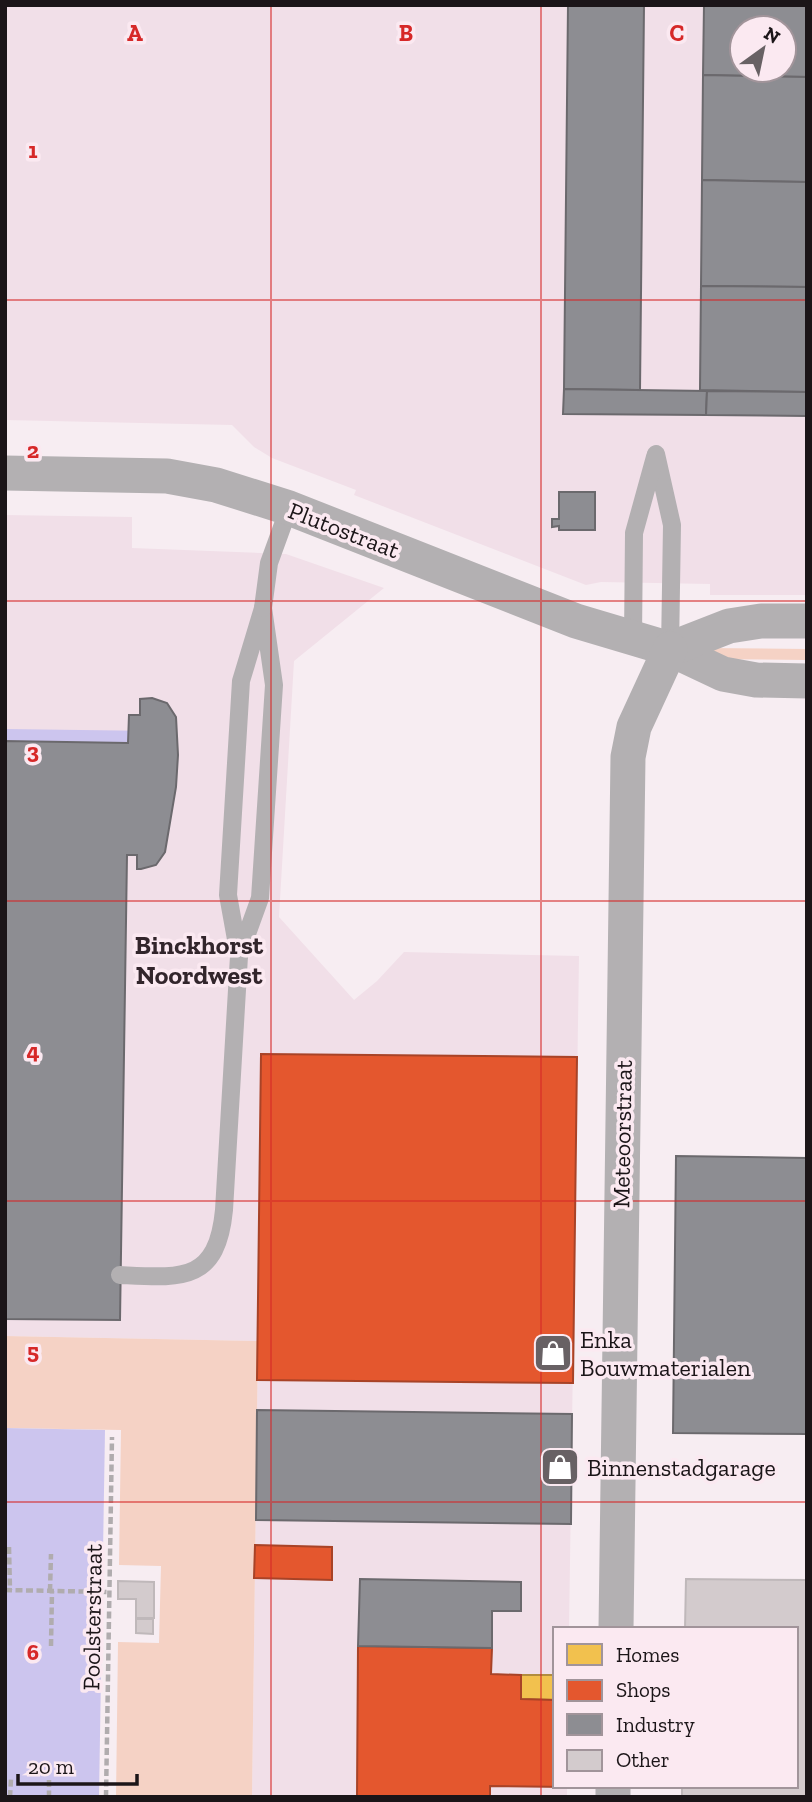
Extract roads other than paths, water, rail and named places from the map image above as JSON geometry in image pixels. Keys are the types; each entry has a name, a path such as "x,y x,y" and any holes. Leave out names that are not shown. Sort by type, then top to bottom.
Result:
{"street":[{"name":"Plutostraat","path":"5,473 180,478 235,490 289,508 564,617 670,649 714,670 736,677 807,681"},
{"path":"670,649 729,626 761,621 807,621"},
{"name":"Meteoorstraat","path":"615,1627 628,757 634,727 670,649"}],"lane":[{"path":"633,639 634,533 656,454 672,525 670,649"},
{"path":"120,1275 152,1277 189,1273 206,1264 217,1248 224,1210 239,956 228,895 241,681 263,608 269,563 289,508"},
{"path":"239,956 260,898 274,685 263,608"}],"place":[{"name":"Enka Bouwmaterialen","path":"553,1353"},
{"name":"Binnenstadgarage","path":"560,1467"}],"district":[{"name":"Binckhorst Noordwest","path":"199,960"}]}
